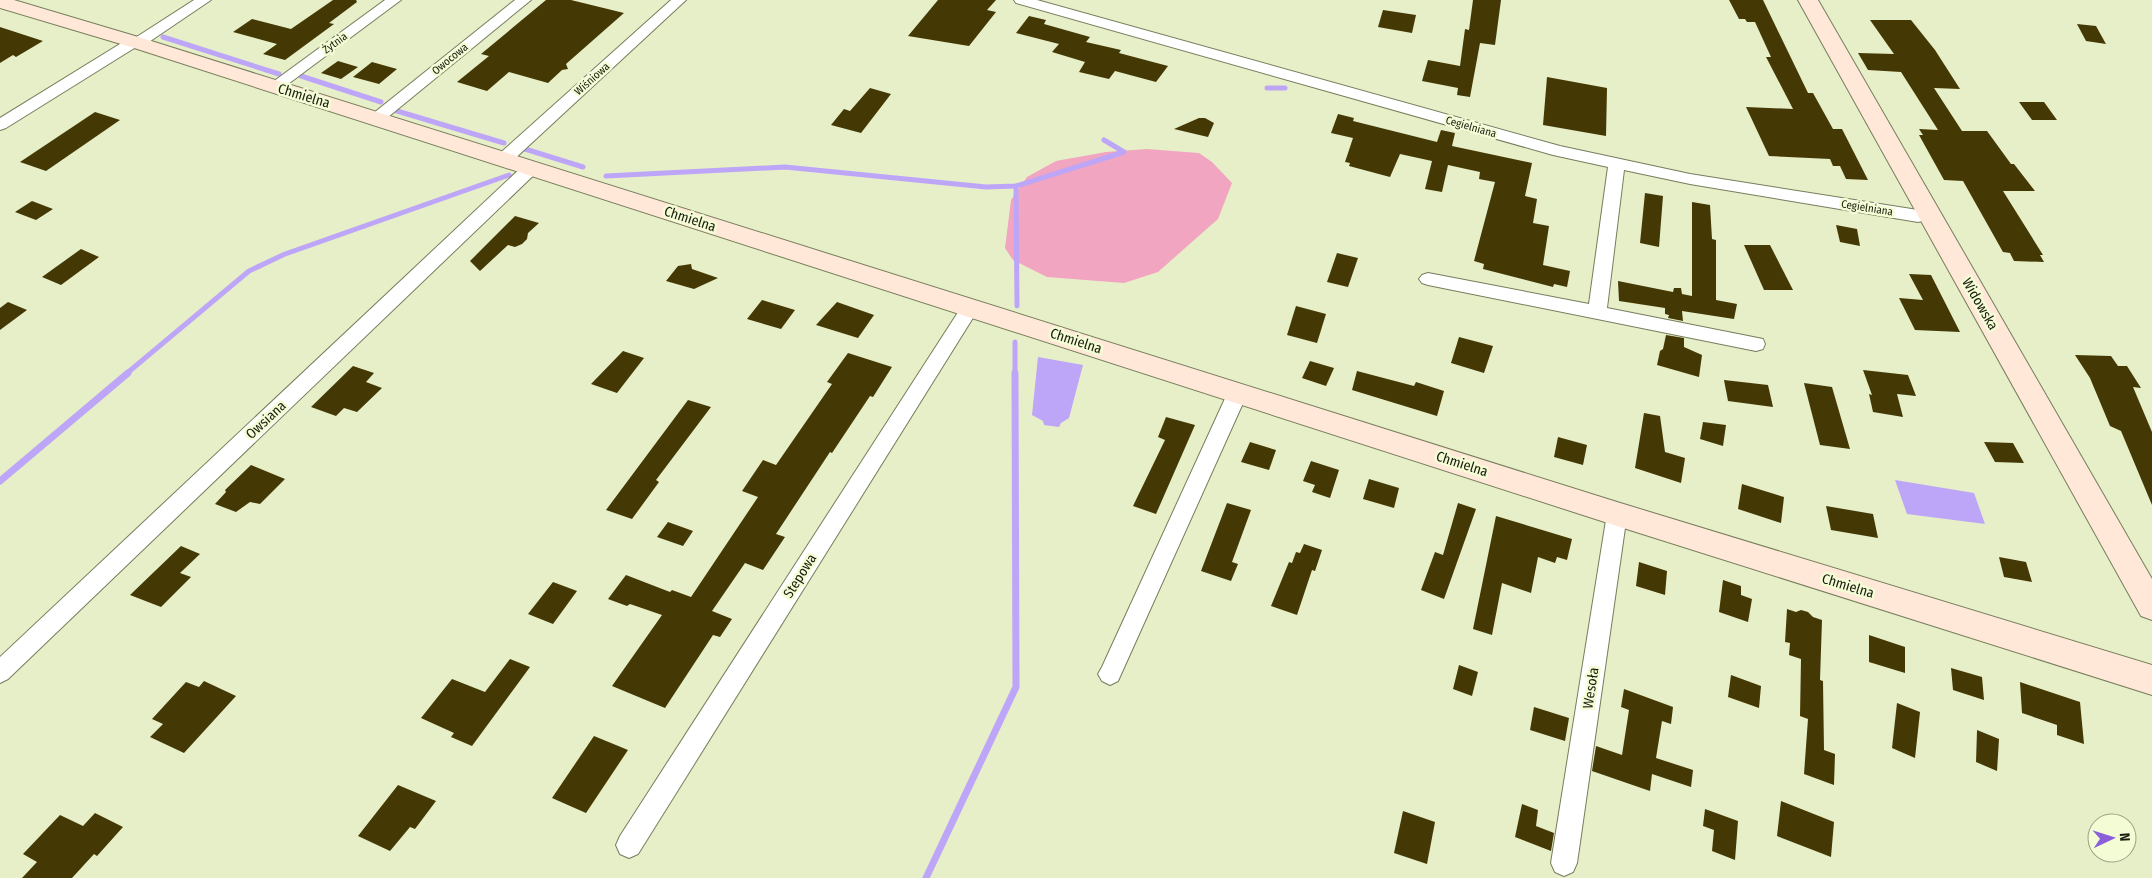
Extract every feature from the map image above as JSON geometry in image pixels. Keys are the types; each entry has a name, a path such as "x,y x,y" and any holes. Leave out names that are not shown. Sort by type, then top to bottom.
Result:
{"street":[{"path":"0,125 204,0"},
{"name":"Żytnia","path":"275,87 394,0"},
{"name":"Owocowa","path":"376,119 524,0"},
{"name":"Wiśniowa","path":"504,159 679,0"},
{"name":"Cegielniana","path":"1021,0 1492,133 1616,165 1918,216 1929,214"},
{"name":"Widowska","path":"1808,0 2152,607"},
{"name":"Chmielna","path":"0,2 135,42 1617,514 2152,680"},
{"path":"1597,312 1616,165"},
{"name":"Owsiana","path":"0,672 531,168"},
{"path":"1428,279 1756,344"},
{"name":"Stepowa","path":"629,844 970,308"},
{"path":"1110,674 1238,392"},
{"name":"Wesoła","path":"1564,863 1617,514"}],"shaded area":[{"path":"1147,149 1199,153 1212,162 1232,183 1218,219 1158,272 1124,283 1047,277 1013,260 1005,248 1011,200 1027,177 1056,161 1106,152"},
{"path":"1038,357 1083,365 1069,418 1061,423 1059,427 1044,425 1043,421 1032,415"},
{"path":"1895,480 1974,493 1985,524 1907,514"}],"building":[{"path":"333,0 356,0 357,2 329,23 334,24 285,60 263,54 277,44 233,32 252,19 291,29"},
{"path":"546,0 571,0 624,13 566,64 568,69 562,70 548,83 509,72 487,91 457,82 489,56 481,54"},
{"path":"938,0 996,0 987,10 996,12 969,46 908,36"},
{"path":"1473,0 1501,0 1495,45 1480,43 1470,97 1457,95 1458,88 1422,81 1428,60 1460,66 1465,29 1469,30"},
{"path":"1729,0 1763,0 1808,93 1813,93 1833,129 1842,129 1868,180 1846,179 1840,166 1833,166 1830,159 1769,156 1746,107 1793,109 1766,57 1771,57 1755,22 1739,19"},
{"path":"1383,10 1416,15 1412,33 1378,27"},
{"path":"1029,16 1046,20 1044,24 1090,37 1086,42 1121,50 1119,53 1168,66 1156,82 1115,71 1109,79 1079,72 1085,62 1052,52 1059,44 1016,33"},
{"path":"1870,20 1911,20 1935,50 1960,89 1934,88 1962,131 1987,131 2011,164 2014,164 2035,191 2003,191 2043,255 2040,255 2044,262 2014,261 2010,253 2003,252 1963,181 1944,180 1919,135 1923,135 1919,129 1938,130 1901,72 1868,70 1858,53 1894,54"},
{"path":"2077,24 2096,26 2106,44 2086,41"},
{"path":"0,27 43,41 16,57 13,55 0,63"},
{"path":"338,61 358,67 341,79 321,73"},
{"path":"372,62 397,69 379,84 353,77"},
{"path":"1547,77 1607,88 1606,136 1543,125"},
{"path":"870,88 891,94 861,133 831,125 844,109 850,111"},
{"path":"2019,102 2044,102 2057,120 2032,120"},
{"path":"95,112 120,120 46,171 20,162"},
{"path":"1338,114 1354,118 1353,121 1437,142 1441,130 1455,133 1452,146 1532,163 1525,196 1537,199 1533,223 1549,226 1543,265 1570,271 1567,287 1554,284 1553,287 1483,269 1484,264 1474,261 1495,182 1479,179 1480,172 1448,165 1442,192 1425,189 1432,161 1400,154 1390,177 1349,166 1350,163 1345,162 1353,138 1331,133"},
{"path":"1199,118 1205,118 1214,123 1208,137 1174,129"},
{"path":"1645,193 1663,196 1659,247 1640,243"},
{"path":"32,201 53,209 36,220 15,212"},
{"path":"1692,202 1710,205 1712,239 1716,240 1716,300 1737,304 1734,319 1682,311 1683,321 1668,318 1669,315 1665,314 1665,308 1619,301 1618,281 1673,292 1674,288 1681,288 1682,294 1692,296"},
{"path":"515,216 539,223 528,233 527,239 522,244 515,247 508,245 480,271 470,261"},
{"path":"1836,225 1857,229 1860,246 1840,242"},
{"path":"1744,245 1770,245 1793,290 1764,290"},
{"path":"81,249 99,257 61,285 42,277"},
{"path":"1337,253 1358,258 1348,287 1327,282"},
{"path":"691,264 692,269 718,278 694,289 666,281 678,266"},
{"path":"1909,274 1931,275 1960,332 1915,330 1899,298 1923,300"},
{"path":"762,300 795,310 781,329 747,319"},
{"path":"8,302 27,310 0,330 0,308"},
{"path":"837,302 874,315 858,338 816,325"},
{"path":"1296,306 1326,314 1317,343 1287,335"},
{"path":"1666,335 1684,338 1684,347 1702,355 1699,377 1657,365"},
{"path":"1459,337 1493,346 1484,373 1451,363"},
{"path":"623,351 644,358 617,393 591,384"},
{"path":"848,353 892,367 873,397 870,396 832,453 830,452 776,534 785,537 763,570 745,563 712,611 732,619 720,637 713,635 665,708 612,686 662,615 608,599 626,575 670,592 672,590 691,597 758,497 742,491 763,460 776,465 832,384 827,382"},
{"path":"2075,355 2111,356 2118,366 2127,366 2141,388 2133,387 2152,432 2152,505 2121,431 2110,426 2090,378"},
{"path":"1310,361 1334,368 1326,386 1302,378"},
{"path":"353,366 374,373 366,382 382,388 357,412 344,408 336,416 311,407"},
{"path":"1863,370 1908,375 1916,396 1897,394 1903,417 1873,412 1869,394 1872,395"},
{"path":"1357,371 1414,386 1416,382 1444,391 1437,416 1352,390"},
{"path":"1724,380 1768,385 1773,407 1728,401"},
{"path":"1804,383 1832,387 1850,449 1820,445"},
{"path":"688,400 711,407 656,480 659,482 632,519 606,510"},
{"path":"1644,413 1660,416 1665,452 1685,458 1681,483 1635,468"},
{"path":"1166,417 1195,425 1156,514 1133,506 1165,440 1158,437"},
{"path":"1703,422 1726,425 1723,446 1700,439"},
{"path":"1558,437 1587,445 1583,465 1554,457"},
{"path":"1250,442 1276,450 1269,470 1241,462"},
{"path":"1984,442 2013,443 2024,463 1995,462"},
{"path":"1311,461 1339,470 1330,498 1312,492 1315,485 1303,481"},
{"path":"251,465 285,479 260,504 250,502 236,512 215,504 226,492 225,490"},
{"path":"1369,479 1399,488 1394,508 1363,499"},
{"path":"1742,484 1784,497 1781,523 1738,509"},
{"path":"1227,503 1251,510 1232,562 1238,564 1231,581 1201,571"},
{"path":"1458,503 1476,509 1444,599 1421,590 1435,552 1443,555"},
{"path":"1826,506 1873,514 1878,538 1831,530"},
{"path":"1496,516 1572,539 1567,560 1557,557 1555,563 1538,557 1531,593 1502,583 1492,635 1473,629"},
{"path":"668,522 693,531 683,546 657,537"},
{"path":"1304,544 1322,550 1315,571 1312,570 1297,615 1271,606 1289,562 1292,563 1296,552 1300,553"},
{"path":"181,546 200,554 180,573 191,577 161,607 130,595"},
{"path":"1999,557 2026,562 2032,582 2004,577"},
{"path":"1639,562 1667,571 1665,595 1636,586"},
{"path":"1723,580 1741,586 1741,595 1752,599 1748,622 1719,612"},
{"path":"553,582 577,591 553,624 528,614"},
{"path":"1787,609 1796,612 1801,610 1808,612 1813,617 1822,620 1820,680 1823,681 1824,750 1835,754 1834,785 1804,774 1808,719 1800,716 1801,659 1789,655 1790,643 1785,642"},
{"path":"1869,635 1905,647 1905,673 1869,662"},
{"path":"510,659 530,667 472,746 451,737 454,733 421,718 452,679 485,692"},
{"path":"1459,665 1478,672 1472,696 1453,689"},
{"path":"1951,668 1982,677 1984,700 1953,690"},
{"path":"1731,675 1761,686 1759,708 1728,697"},
{"path":"204,681 236,696 184,753 150,737 163,724 152,719 186,682 199,687"},
{"path":"2020,682 2080,702 2084,744 2057,735 2057,725 2022,713"},
{"path":"1624,689 1673,707 1671,724 1662,721 1656,758 1693,770 1691,787 1652,774 1650,791 1592,771 1596,746 1622,755 1629,710 1621,707"},
{"path":"1897,703 1920,712 1915,758 1892,748"},
{"path":"1534,707 1569,718 1565,741 1530,730"},
{"path":"1977,730 1999,739 1997,771 1976,762"},
{"path":"594,736 628,750 586,813 552,798"},
{"path":"398,785 436,801 415,829 410,827 390,851 358,836"},
{"path":"1781,801 1834,822 1831,857 1777,836"},
{"path":"1522,804 1538,810 1536,826 1554,833 1551,851 1515,837"},
{"path":"1705,809 1738,821 1735,860 1712,851 1714,830 1703,826"},
{"path":"1403,811 1435,822 1427,864 1394,853"},
{"path":"95,813 123,827 97,856 94,854 72,878 22,878 37,862 23,854 60,815 83,826"}],"waterway":[{"path":"163,37 279,74"},
{"path":"301,76 381,102"},
{"path":"1267,88 1285,88"},
{"path":"397,111 504,143"},
{"path":"1016,186 1124,152 1104,140"},
{"path":"525,149 583,167"},
{"path":"606,176 785,167 986,187 1016,186"},
{"path":"126,374 249,271 285,254 509,175"},
{"path":"1016,186 1017,306"},
{"path":"1015,342 1015,373"},
{"path":"0,481 128,373"},
{"path":"926,878 1016,687 1015,373"}]}
